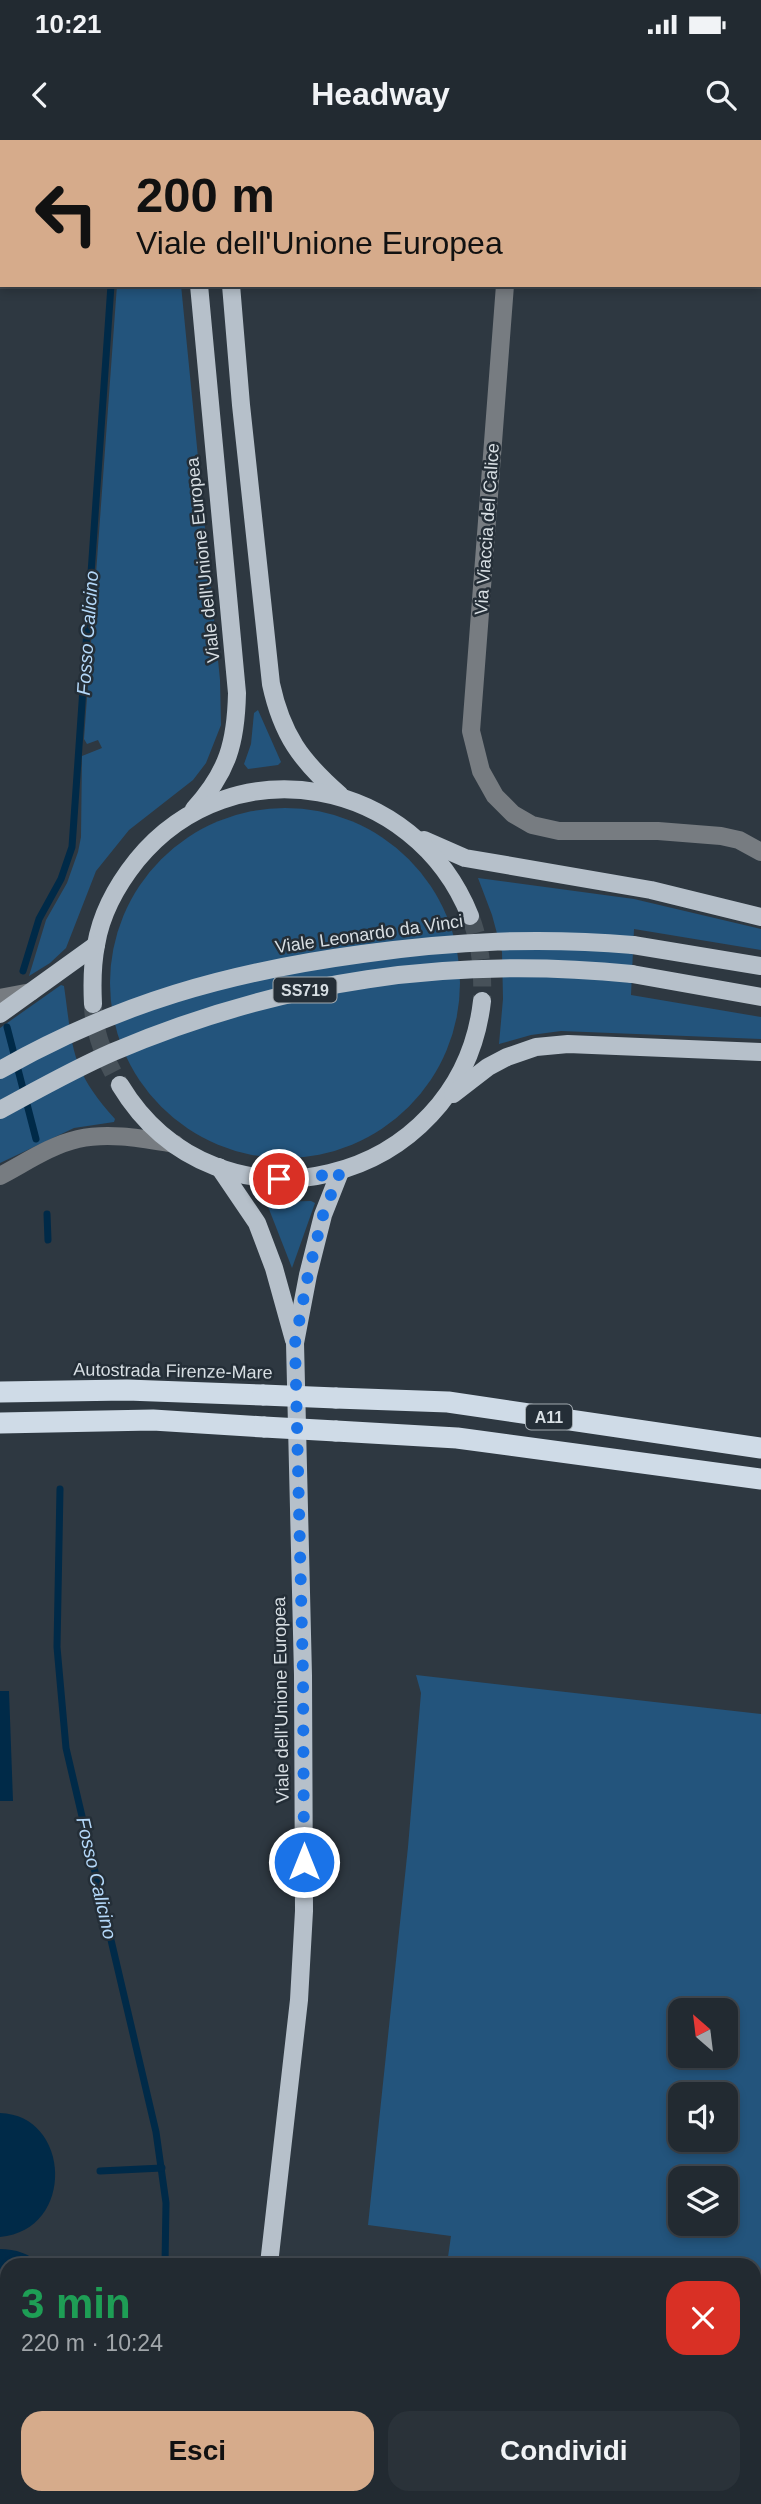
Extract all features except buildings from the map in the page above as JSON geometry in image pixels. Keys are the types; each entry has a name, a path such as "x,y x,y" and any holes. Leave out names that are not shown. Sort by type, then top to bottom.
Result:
{"highway":[{"name":"Autostrada Firenze-Mare","path":"0,1392 127,1390 448,1402 761,1448"},
{"name":"A11","path":"0,1423 153,1420 457,1438 761,1479"}],"main road":[{"name":"Viale dell'Unione Europea","path":"187,817 209,792 230,754 234,739 237,693 199,287"},
{"name":"Viale dell'Unione Europea","path":"232,287 241,405 274,696 285,730 298,754 342,796"},
{"name":"Viale dell'Unione Europea","path":"93,1003 92,977 96,945 103,919 128,871 155,841 187,817 211,804 257,792 280,789 342,796 391,819 414,835 433,854 450,875 470,916"},
{"path":"414,835 465,858 651,890 761,916"},
{"name":"Viale Leonardo da Vinci","path":"0,1070 54,1041 129,1008 182,990 257,970 352,955 460,941 541,940 676,950 761,966"},
{"path":"0,1014 96,945"},
{"name":"SS719","path":"0,1110 69,1073 156,1035 229,1010 308,990 388,976 462,969 540,967 632,974 761,997"},
{"name":"Viale dell'Unione Europea","path":"120,1085 150,1124 175,1144 219,1167 249,1176 279,1179 310,1178 340,1172 370,1161 397,1145 422,1125 443,1102 469,1055 482,1001"},
{"path":"443,1102 488,1067 536,1047 568,1044 761,1052"},
{"name":"Viale dell'Unione Europea","path":"219,1167 257,1223 274,1268 295,1343"},
{"name":"Viale dell'Unione Europea","path":"270,2258 299,2000 304,1911 303,1675 295,1343 323,1215 340,1172"}],"street":[{"name":"Via Viaccia del Calice","path":"505,287 471,731 481,771 495,796 513,814 531,825 559,831 659,831 720,836 739,840 761,852"},
{"path":"0,998 31,992"},
{"path":"0,1176 46,1152 79,1139 128,1137 175,1144"}],"shaded area":[{"path":"117,287 181,287 220,680 221,725 206,763 193,780 129,830 96,871 66,948 50,963 29,976 46,920 67,883 78,852 81,837 82,756 102,748 98,740 87,744 84,739"},
{"path":"258,710 281,762 278,765 248,769 244,764 251,744 254,713"},
{"path":"285,808 319,812 352,821 382,838 409,859 430,886 447,916 456,949 460,983 456,1017 447,1050 430,1080 409,1107 382,1128 352,1145 319,1154 285,1158 251,1154 218,1145 188,1128 161,1107 140,1080 123,1050 114,1017 110,983 114,949 123,916 140,886 161,859 188,838 218,821 251,812"},
{"path":"478,878 634,899 761,929 761,950 634,929 631,995 761,1017 761,1039 561,1031 531,1035 499,1044 503,999 502,952"},
{"path":"61,985 64,986 72,1043 81,1072 100,1102 115,1119 114,1122 74,1128 0,1163 0,1028"},
{"path":"315,1203 292,1268 267,1204"},
{"path":"416,1675 761,1714 761,2258 448,2258 451,2236 368,2225 408,1847 421,1693"},
{"path":"0,1691 9,1691 13,1801 0,1801"},
{"path":"0,2113 24,2119 41,2132 51,2151 55,2173 52,2195 42,2215 25,2230 0,2237"},
{"path":"0,2249 33,2258 0,2258"}],"waterway":[{"name":"Fosso Calicino","path":"23,971 39,919 61,879 72,847 111,287"},
{"name":"Fosso Calicino","path":"7,1027 36,1139"},
{"name":"Fosso Calicino","path":"47,1214 48,1240"},
{"name":"Fosso Calicino","path":"60,1489 57,1647 66,1748 156,2132 166,2203 165,2258"},
{"path":"100,2171 162,2168"}],"tunnel":[{"path":"470,916 480,958 482,1001"},
{"path":"93,1004 101,1046 120,1085"}],"route":[{"path":"279,1179 310,1178 340,1172 323,1215 295,1343 303,1675 304,1862"}]}
